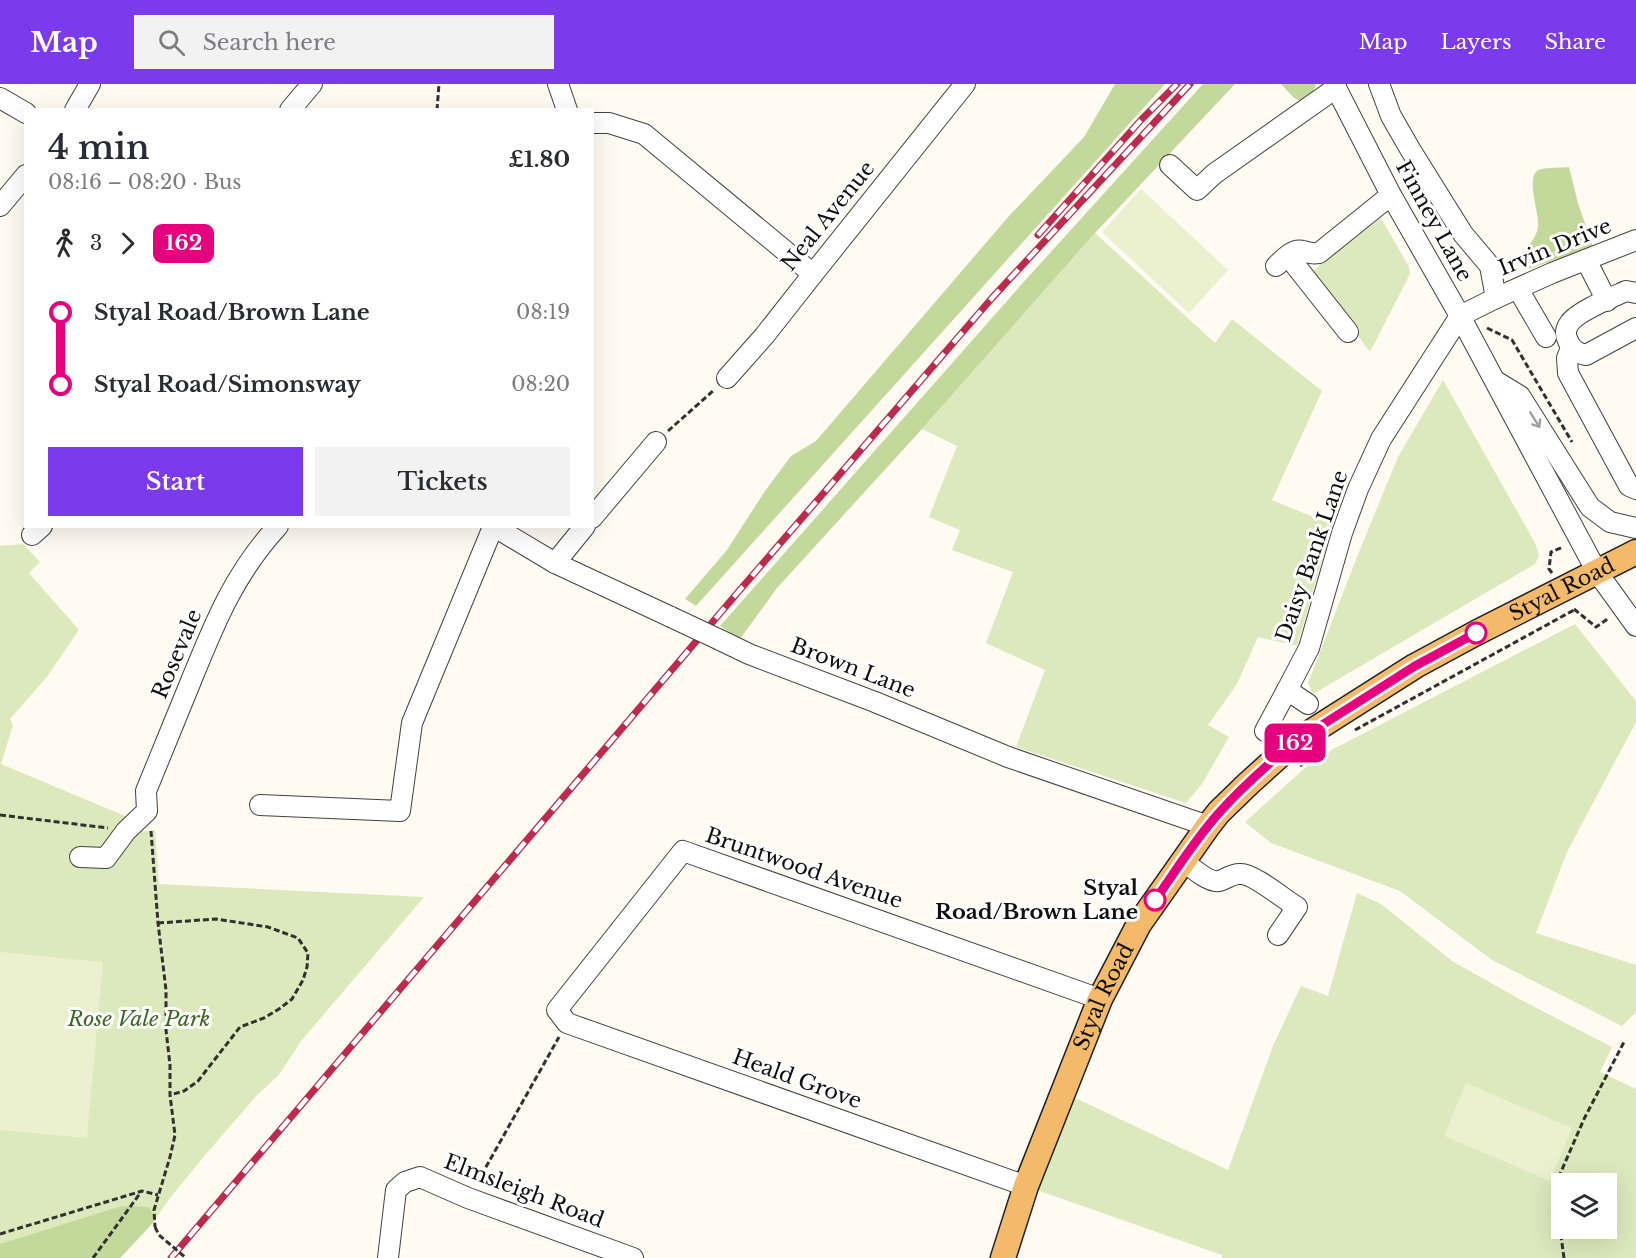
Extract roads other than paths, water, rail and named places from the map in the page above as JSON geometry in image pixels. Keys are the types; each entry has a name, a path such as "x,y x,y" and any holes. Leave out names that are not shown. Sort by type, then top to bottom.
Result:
{"main road":[{"name":"Styal Road","path":"1003,1258 1026,1186 1100,999 1139,924 1219,812 1292,744 1415,666 1636,552"}],"street":[{"path":"76,108 90,84"},
{"path":"292,108 312,84"},
{"path":"558,84 566,108"},
{"name":"Neal Avenue","path":"728,378 765,335 965,84"},
{"path":"1379,84 1391,117 1410,149 1463,234 1490,266 1496,297"},
{"path":"1170,165 1197,190 1214,174 1335,86"},
{"name":"Finney Lane","path":"1335,86 1391,195 1495,380 1596,572 1636,626"},
{"path":"0,98 24,112"},
{"path":"594,123 609,123 644,134 813,274"},
{"path":"0,206 24,177"},
{"path":"1348,332 1282,261 1297,250 1313,254 1319,253 1391,195"},
{"name":"Irvin Drive","path":"1460,316 1496,297 1636,240"},
{"path":"1586,260 1606,300"},
{"path":"1518,289 1546,337"},
{"path":"1636,293 1626,291 1574,317 1567,326 1565,335 1571,348 1579,354 1586,355 1636,328"},
{"name":"Daisy Bank Lane","path":"1265,731 1308,648 1342,533 1358,489 1381,439 1460,316"},
{"path":"1571,348 1567,358 1568,373 1629,486 1636,489"},
{"name":"Finney Lane","path":"1495,380 1520,396 1590,507 1610,522 1636,528"},
{"path":"594,516 656,442"},
{"name":"Rosevale","path":"80,857 106,858 126,831 147,811 146,791 214,624 236,581 276,528"},
{"path":"260,804 399,811 412,723 493,528"},
{"name":"Brown Lane","path":"495,528 555,563 749,654 875,702 1008,757 1208,826"},
{"path":"555,563 583,528"},
{"path":"1287,690 1308,704"},
{"name":"Bruntwood Avenue","path":"562,1017 683,851 1100,999"},
{"path":"1183,861 1211,881 1220,881 1229,876 1242,874 1251,877 1297,907 1278,935"},
{"name":"Heald Grove","path":"562,1017 1026,1186"},
{"name":"Elmsleigh Road","path":"388,1258 396,1190 405,1182 420,1177 468,1198 633,1258"}],"railway":[{"path":"1038,235 1141,120 1177,84"},
{"path":"171,1258 739,591 992,298 1190,84"}],"place":[{"name":"Styal Road/Brown Lane","path":"1155,900"}],"park label":[{"name":"Rose Vale Park","path":"139,1019"}]}
